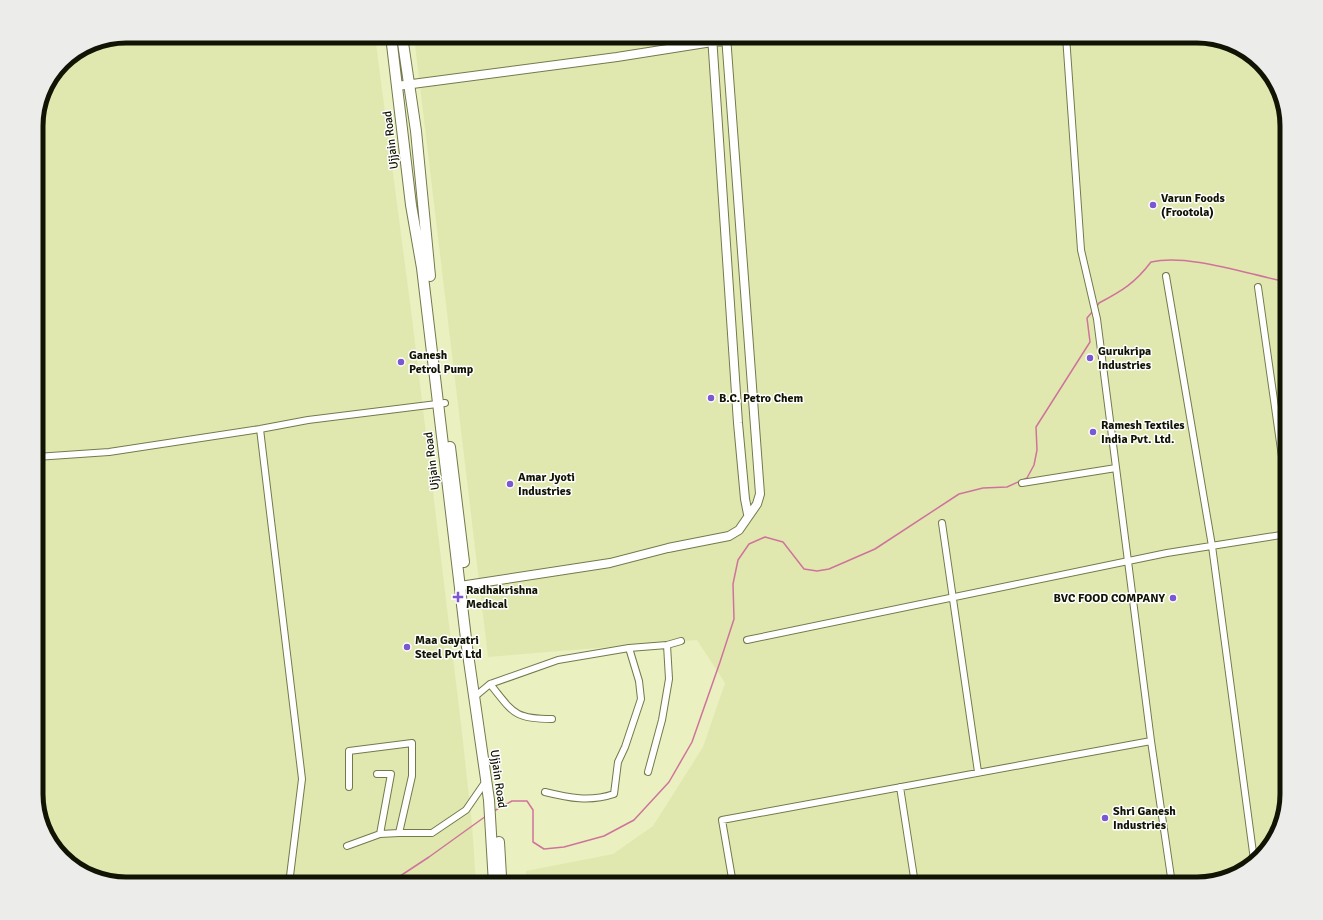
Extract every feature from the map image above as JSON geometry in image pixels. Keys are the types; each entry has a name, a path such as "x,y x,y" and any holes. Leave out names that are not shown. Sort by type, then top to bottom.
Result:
{"main road":[{"name":"Ujjain Road","path":"392,43 442,404"},
{"name":"Ujjain Road","path":"403,43 416,131 442,404 463,586 486,781 492,799"},
{"name":"Ujjain Road","path":"463,586 492,799 500,877"},
{"name":"Ujjain Road","path":"494,819 494,877"}],"street":[{"path":"397,86 617,58 692,43"},
{"path":"712,43 738,423 744,499 748,514"},
{"path":"463,586 610,563 668,548 715,540 729,536 739,530 748,514 757,504 760,494 726,43"},
{"path":"1066,43 1080,250 1094,298 1151,741 1171,877"},
{"path":"1166,276 1212,546 1253,855"},
{"path":"1258,287 1280,443"},
{"path":"43,457 109,452 260,429 308,420 442,404"},
{"path":"260,429 302,779 290,877"},
{"path":"1022,483 1116,468"},
{"path":"942,523 978,772"},
{"path":"748,640 1128,561 1280,535"},
{"path":"478,694 490,684 558,660 629,648 666,645 681,641"},
{"path":"648,772 662,720 669,679 666,645"},
{"path":"545,792 570,798 589,799 614,794 618,762 631,732 641,699 639,681 629,648"},
{"path":"490,684 507,707 519,716 552,719"},
{"path":"732,877 722,820 1151,741"},
{"path":"349,786 350,751 412,743 412,776 399,833"},
{"path":"377,774 391,774 380,834"},
{"path":"346,846 380,834 432,834 466,810 486,781"},
{"path":"900,787 914,877"}],"shaded area":[{"path":"126,43 376,43 412,318 472,824 476,877 116,876 100,873 80,863 64,849 49,826 43,799 43,121 47,100 60,76 67,67 94,49"},
{"path":"415,43 1197,43 1223,47 1243,57 1259,71 1266,80 1276,100 1280,121 1280,794 1274,826 1259,849 1243,863 1223,873 1197,877 526,877 526,871 613,854 653,826 703,747 725,683 697,640 488,657"}],"waterway":[{"path":"1097,306 1099,303 1134,281 1151,262 1165,260 1197,262 1280,280"},
{"path":"494,811 512,801 527,801 533,810 533,842 544,849 564,847 604,836 634,820 669,782 692,742 734,619 733,584 738,560 749,544 765,537 783,542 804,569 817,571 829,569 875,549 959,494 983,488 1007,487 1027,478 1034,465 1037,450 1036,427 1090,342 1087,318 1093,311"},
{"path":"399,877 486,816"}],"place":[{"name":"Varun Foods (Frootola)","path":"1153,205"},
{"name":"Gurukripa Industries","path":"1090,358"},
{"name":"Ganesh Petrol Pump","path":"401,362"},
{"name":"B.C. Petro Chem","path":"711,398"},
{"name":"Ramesh Textiles India Pvt. Ltd.","path":"1093,432"},
{"name":"Amar Jyoti Industries","path":"510,484"},
{"name":"Radhakrishna Medical","path":"458,597"},
{"name":"BVC FOOD COMPANY","path":"1173,598"},
{"name":"Maa Gayatri Steel Pvt Ltd","path":"407,647"},
{"name":"Shri Ganesh Industries","path":"1105,818"}]}
